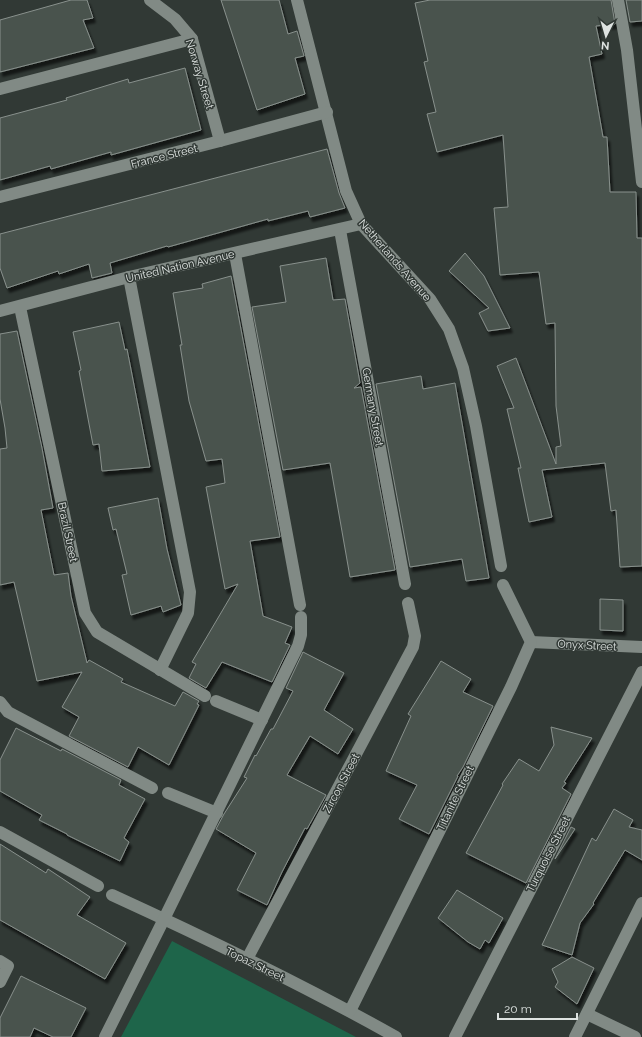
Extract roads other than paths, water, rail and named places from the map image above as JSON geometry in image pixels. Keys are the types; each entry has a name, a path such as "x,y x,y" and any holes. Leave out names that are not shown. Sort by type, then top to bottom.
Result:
{"street":[{"name":"Norway Street","path":"150,0 175,19 192,39 220,141"},
{"name":"Netherlands Avenue","path":"297,0 327,112 346,191 361,224 430,299 449,329 463,368 476,426 501,566"},
{"path":"618,0 627,50 642,182"},
{"path":"0,89 192,39"},
{"name":"France Street","path":"0,197 327,112"},
{"name":"United Nation Avenue","path":"0,311 129,277 361,224"},
{"name":"Germany Street","path":"340,230 405,584"},
{"path":"105,1037 262,720 298,646 301,635 301,611 235,254"},
{"path":"129,277 190,592 188,613 160,670"},
{"name":"Brazil Street","path":"20,306 84,613 98,632 160,670 211,698 262,720"},
{"path":"503,585 531,642"},
{"name":"Zircon Street","path":"247,959 413,647 415,636 408,603"},
{"name":"Onyx Street","path":"531,642 642,647"},
{"name":"Titanite Street","path":"350,1011 511,687 531,642"},
{"name":"Turquoise Street","path":"455,1037 642,672"},
{"path":"0,702 8,712 152,788"},
{"path":"168,793 216,813"},
{"path":"0,832 98,886"},
{"name":"Topaz Street","path":"112,895 247,959 350,1011 396,1037"},
{"path":"575,1037 642,903"},
{"path":"0,961 8,966 0,982"},
{"path":"587,1014 635,1037"}]}
